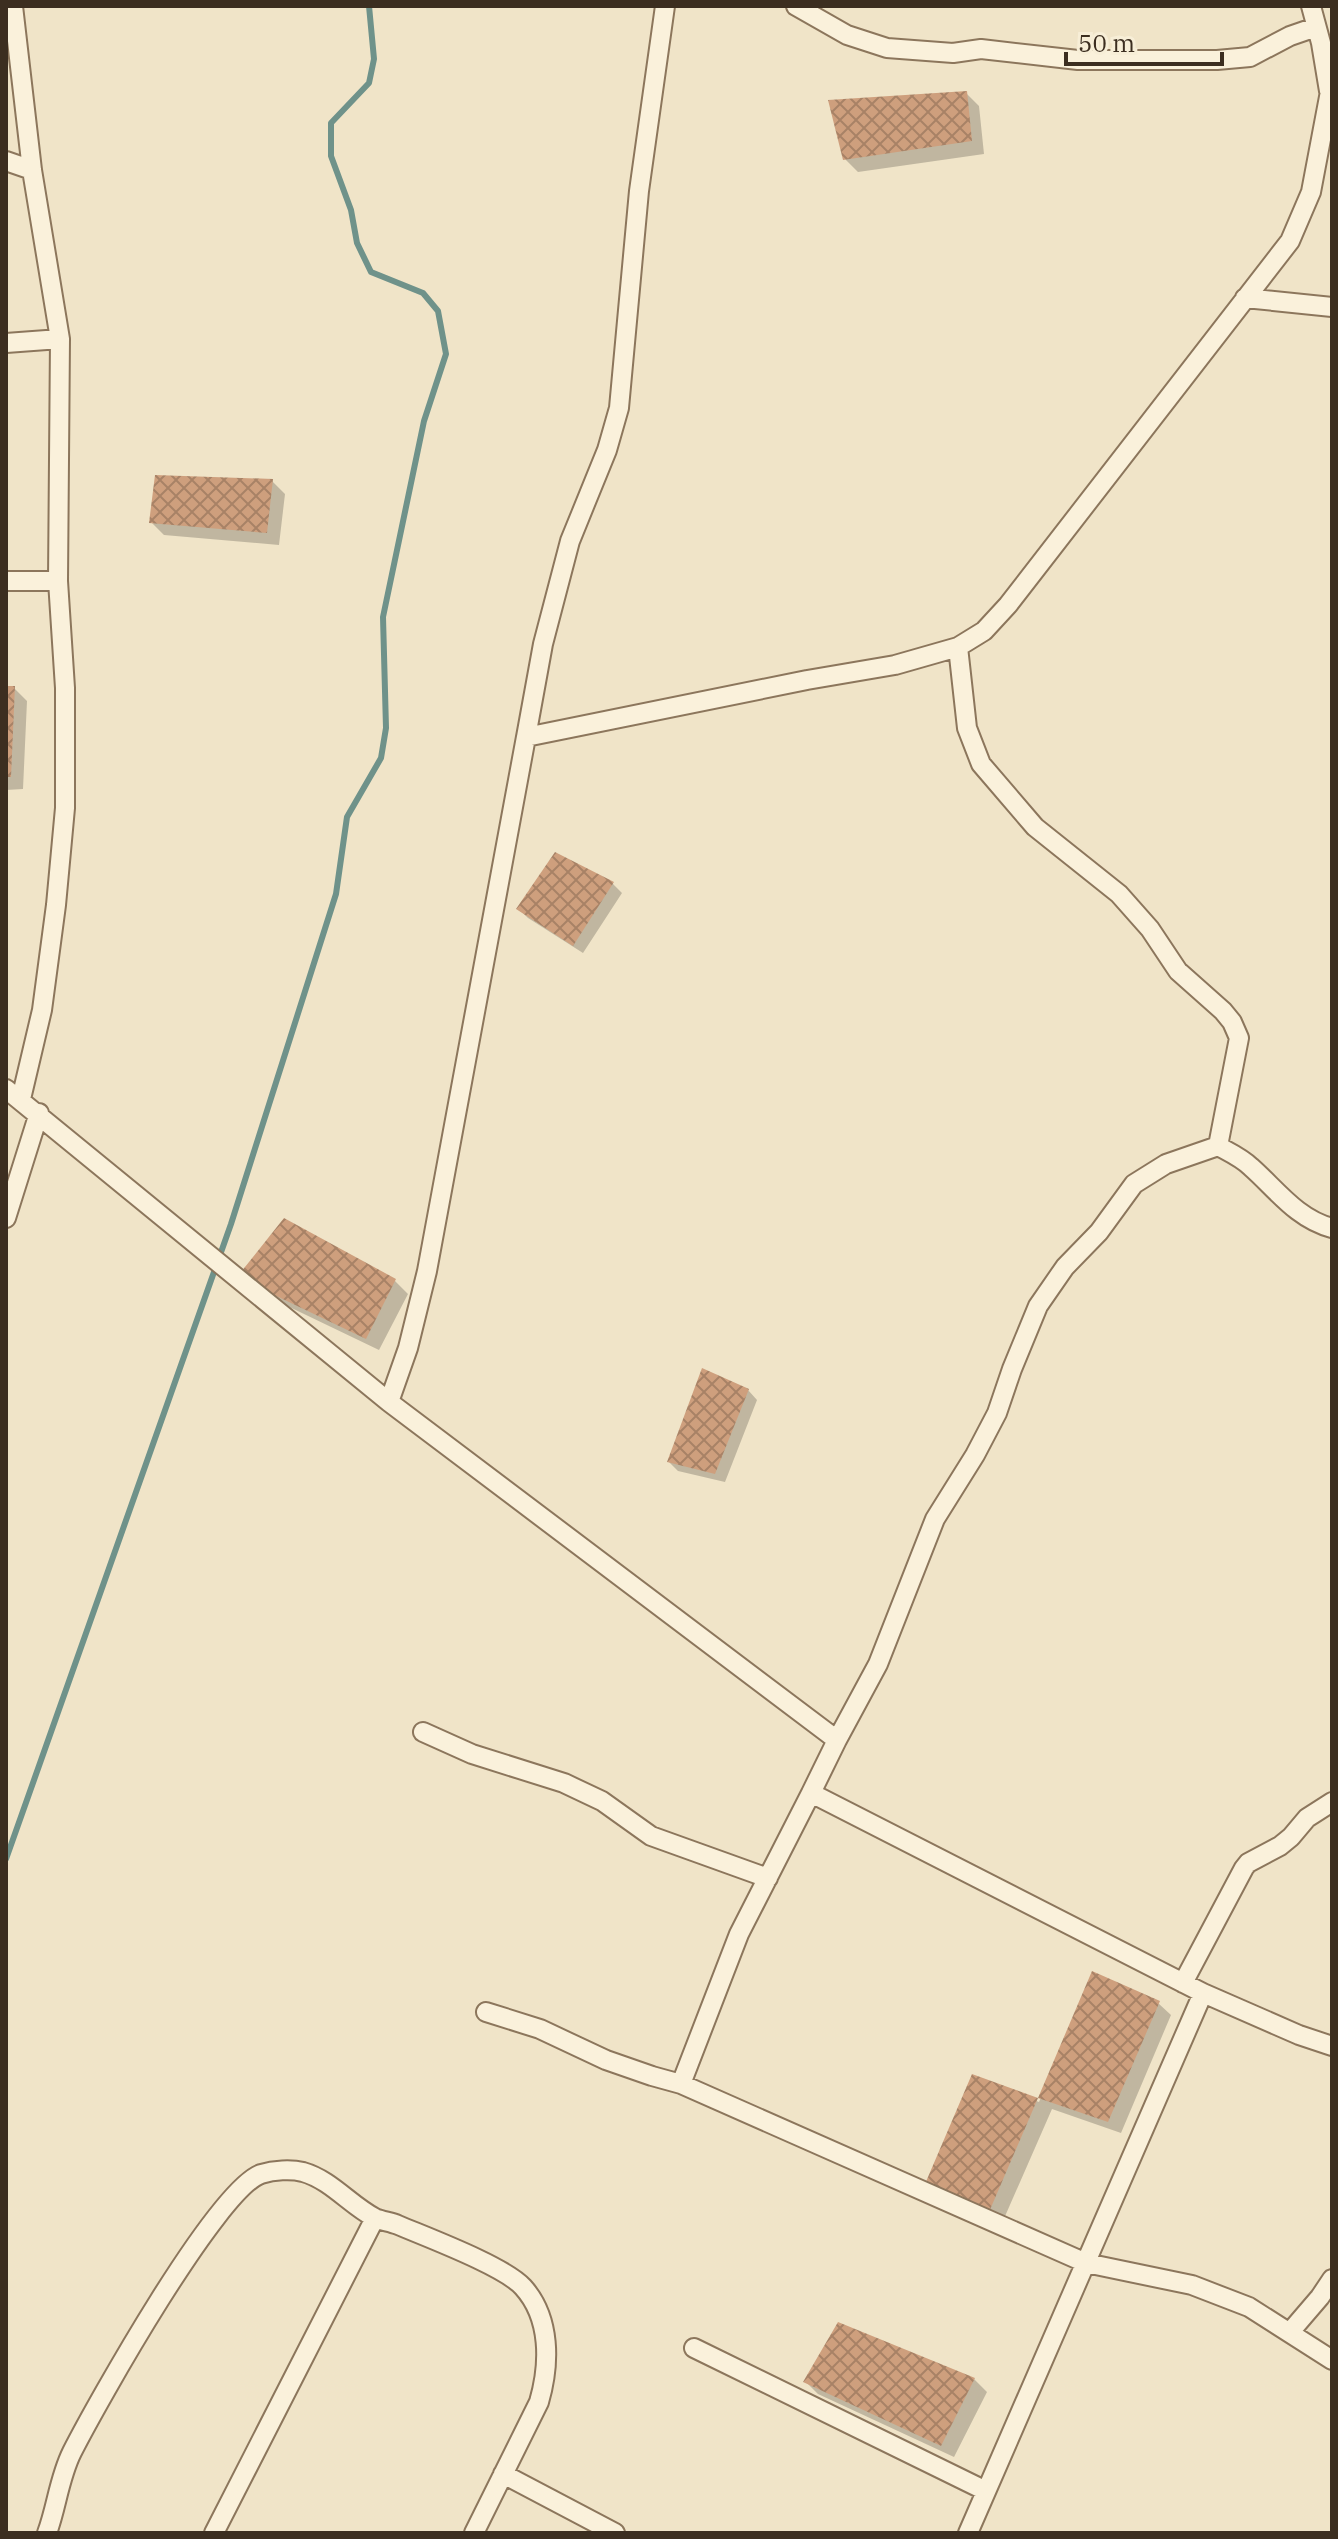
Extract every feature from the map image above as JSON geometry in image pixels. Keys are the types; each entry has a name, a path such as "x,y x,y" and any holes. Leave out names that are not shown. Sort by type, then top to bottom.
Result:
{"street":[{"path":"13,6 32,170 60,339 58,581 65,688 65,808 56,905 42,1010 14,1094 389,1402 837,1740"},
{"path":"389,1402 408,1348 427,1271 543,644 570,541 607,450 619,408 639,191 665,6"},
{"path":"796,6 847,35 887,48 953,53 981,49 1078,60 1217,60 1250,57 1290,36 1316,27"},
{"path":"526,737 895,665 958,647 984,631 1008,605 1290,241 1311,192 1331,91 1311,6"},
{"path":"6,161 32,170"},
{"path":"1245,298 1332,307"},
{"path":"6,343 60,339"},
{"path":"6,581 58,581"},
{"path":"958,647 967,728 981,764 1035,827 1119,894 1150,929 1178,971 1232,1022 1239,1038 1218,1146"},
{"path":"6,1218 39,1113"},
{"path":"1218,1146 1248,1164 1290,1206 1322,1226 1332,1228"},
{"path":"681,2084 739,1934 878,1664 935,1519 997,1413 1038,1306 1065,1267 1099,1232 1134,1184 1166,1164 1218,1146"},
{"path":"423,1732 472,1754 564,1783 602,1801 651,1836 768,1878"},
{"path":"811,1793 1203,1993 1332,2046"},
{"path":"1183,1983 1248,1863 1280,1846 1307,1818 1332,1802"},
{"path":"968,2533 1203,1993"},
{"path":"486,2012 540,2029 606,2060 681,2084 1086,2263 1192,2285 1249,2307 1332,2360"},
{"path":"47,2533 58,2485 71,2454 163,2295 212,2224 246,2182 261,2174 281,2170 304,2173 331,2187 375,2218 503,2272 523,2287 537,2310 547,2344 546,2379 539,2402 474,2533"},
{"path":"214,2533 375,2218"},
{"path":"1290,2332 1332,2279"},
{"path":"694,2348 986,2491"},
{"path":"503,2474 615,2533"}],"building":[{"path":"967,91 972,141 843,160 828,100"},
{"path":"155,475 273,479 267,533 149,523"},
{"path":"6,686 15,686 11,777 6,777"},
{"path":"555,852 614,882 573,946 516,909"},
{"path":"284,1218 396,1279 366,1339 237,1277"},
{"path":"702,1368 749,1389 715,1474 667,1462"},
{"path":"1092,1971 1160,2001 1108,2122 1038,2098"},
{"path":"972,2074 1038,2098 986,2219 922,2191"},
{"path":"838,2322 975,2378 941,2446 803,2382"}],"waterway":[{"path":"6,1859 231,1224 336,894 347,817 381,758 386,728 383,617 424,421 446,354 438,311 423,293 371,272 357,243 351,210 331,156 331,123 369,83 374,59 369,6"}]}
